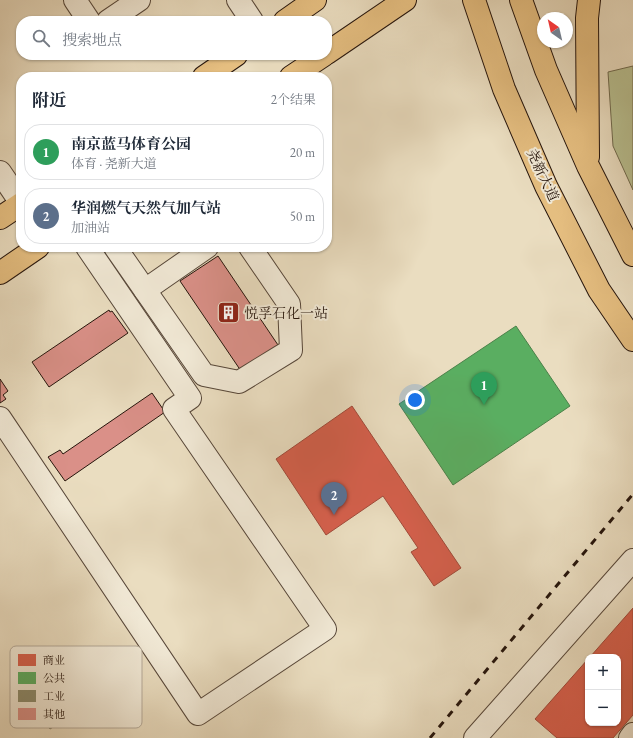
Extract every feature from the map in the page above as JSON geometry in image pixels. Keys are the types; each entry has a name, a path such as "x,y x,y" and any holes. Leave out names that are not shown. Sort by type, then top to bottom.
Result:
{"main road":[{"path":"292,16 315,0"},
{"path":"332,50 405,0"},
{"name":"尧新大道","path":"474,0 504,89 546,186 599,290 633,340"},
{"path":"521,0 546,70 588,166 633,255"},
{"path":"588,166 587,18 589,0"},
{"path":"211,72 229,60"},
{"path":"298,72 316,60"},
{"path":"0,218 16,207"},
{"path":"0,273 31,252"}],"lane":[{"path":"75,0 86,16"},
{"path":"115,16 139,0"},
{"path":"238,0 249,16"},
{"path":"0,172 16,196"},
{"path":"0,418 198,714 325,629 174,409 190,398 90,252"},
{"path":"118,252 204,375 240,382 291,350 289,304 253,252"},
{"path":"145,290 200,252"},
{"path":"475,738 633,560"},
{"path":"630,738 633,734"}],"green space":[{"path":"633,66 633,190 613,146 608,72"}],"building: 商业":[{"path":"352,406 461,568 434,586 411,552 418,548 383,496 326,535 276,459"},
{"path":"633,608 633,715 613,738 557,738 535,719 585,662 585,726 621,726 621,654 593,654"}],"building: 公共":[{"path":"516,326 570,406 453,485 399,404"}],"building: 其他":[{"name":"悦孚石化一站","path":"218,256 278,345 241,371 180,281"},
{"path":"109,310 110,312 112,311 128,333 49,387 32,362"},
{"path":"0,379 8,391 3,395 6,399 0,403"},
{"path":"152,393 165,412 65,481 48,457 60,450 63,454"}],"railway":[{"path":"430,738 633,494"}],"place":[{"name":"悦孚石化一站","path":"229,313"},
{"name":"南京蓝马体育公园","path":"484,405"},
{"name":"华润燃气天然气加气站","path":"334,515"}]}
